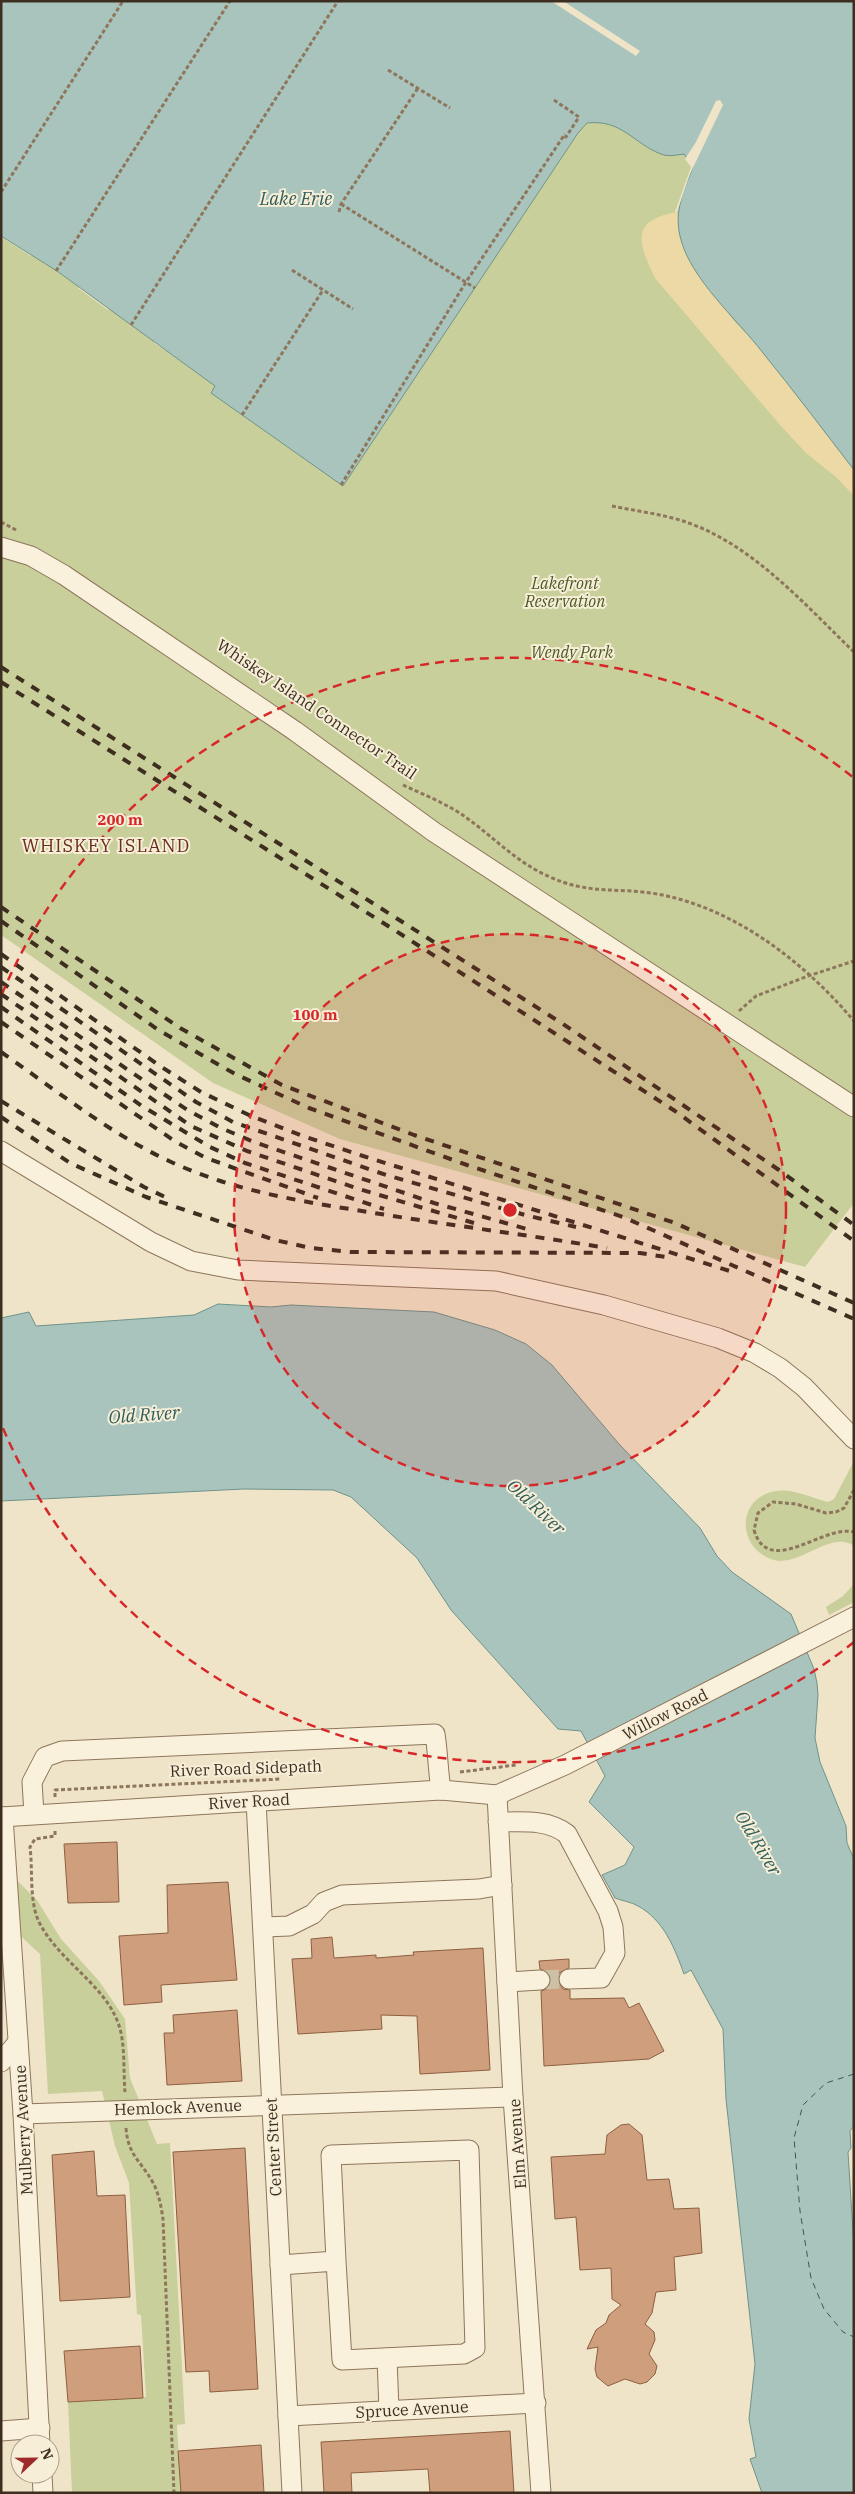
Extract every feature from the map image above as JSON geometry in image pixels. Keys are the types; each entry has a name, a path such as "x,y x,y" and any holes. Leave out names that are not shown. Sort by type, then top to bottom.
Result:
{"street":[{"path":"1,548 30,556 64,575 294,731 434,832 854,1107"},
{"path":"1,1151 151,1242 191,1261 238,1270 496,1281 604,1305 718,1338 755,1353 780,1368 817,1400 854,1439"},
{"name":"Willow Road","path":"497,1795 565,1765 854,1617"},
{"path":"34,1814 32,1782 45,1757 62,1751 435,1734 440,1760 439,1782"},
{"name":"River Road","path":"2,1817 256,1801 439,1782 497,1795"},
{"name":"Elm Avenue","path":"497,1795 513,2096 541,2493"},
{"name":"Center Street","path":"256,1801 292,2493"},
{"name":"Mulberry Avenue","path":"2,1817 23,2114 40,2434"},
{"path":"498,1822 545,1823 558,1827 567,1834 608,1911 613,1927 615,1953 601,1978 569,1979"},
{"path":"264,1927 289,1926 313,1914 324,1902 342,1895 479,1888 502,1885"},
{"path":"507,1982 540,1980"},
{"path":"1,2062 18,2042"},
{"name":"Hemlock Avenue","path":"23,2114 513,2096"},
{"path":"469,2150 475,2348 464,2354 342,2360 336,2261 331,2155 469,2150"},
{"path":"280,2265 336,2261"},
{"path":"387,2358 389,2410"},
{"name":"Spruce Avenue","path":"288,2416 536,2403"},
{"path":"1,2431 24,2434"}],"path":[{"path":"1,192 123,1"},
{"path":"56,271 230,1"},
{"path":"132,325 338,1"},
{"path":"388,70 450,108"},
{"path":"339,212 341,204 418,88"},
{"path":"340,485 466,282 564,135 566,137 579,117 554,100"},
{"path":"341,204 475,288"},
{"path":"292,270 353,309"},
{"path":"242,415 322,290"},
{"path":"612,506 687,522 719,537 750,557 782,583 854,652"},
{"path":"1,522 25,535"},
{"name":"Whiskey Island Connector Trail","path":"397,781 461,814 501,847 527,865 569,885 592,890 655,893 696,904 735,921 780,951 854,1021"},
{"path":"726,1023 756,996 854,961"},
{"path":"854,1490 844,1508 836,1512 826,1513 796,1504 773,1502 758,1513 754,1530 761,1543 770,1549 782,1552 832,1532 846,1530 854,1532"},
{"path":"439,1782 522,1764"},
{"name":"River Road Sidepath","path":"55,1790 291,1779"},
{"path":"55,1836 35,1839 30,1847 35,1909 39,1922 49,1937 101,1996 118,2022 121,2032 125,2096"},
{"path":"126,2120 130,2150 154,2186 163,2219 174,2493"}],"green space":[{"name":"Lakefront Reservation","path":"195,1 263,1 78,288 108,310 305,1 373,1 154,343 215,384 533,95 854,147 854,1203 805,1267 340,1139 213,1083 1,935 1,237 31,256"},
{"path":"854,1461 854,1546 845,1542 835,1542 792,1559 781,1561 771,1559 760,1553 752,1544 747,1533 746,1522 748,1512 754,1502 763,1495 782,1490 828,1502 834,1499"},
{"path":"854,1584 854,1602 829,1615 826,1607 843,1596"},
{"path":"1,1865 37,1900 61,1939 99,1981 125,2019 130,2078 157,2144 170,2143 185,2424 177,2425 181,2493 72,2493 68,2402 146,2397 141,2315 137,2314 129,2183 115,2146 102,2091 48,2094 40,1954 1,1918"}],"sand":[{"path":"677,212 680,237 688,256 733,320 762,350 854,470 854,496 836,477 806,453 780,425 655,278 645,254 642,235 645,227 651,221"}],"water":[{"name":"Lake Erie","path":"1,1 854,1 854,470 753,340 716,298 693,267 685,252 678,227 681,201 693,167 684,154 664,155 652,150 619,128 599,123 587,123 578,133 343,486 211,393 215,386 57,271 1,236"},
{"name":"Old River","path":"218,1304 271,1307 291,1305 434,1312 495,1330 526,1344 552,1365 619,1444 700,1528 717,1556 732,1572 791,1614 814,1669 817,1683 815,1738 820,1762 846,1826 847,1843 854,1859 854,2126 850,2131 851,2148 848,2152 854,2248 854,2493 762,2493 750,2459 756,2457 749,2419 755,2364 726,2099 723,2029 691,1970 684,1974 677,1955 662,1927 638,1906 615,1898 602,1875 625,1865 634,1847 589,1802 605,1776 581,1731 558,1729 451,1610 417,1558 351,1497 333,1490 244,1489 1,1501 1,1318 29,1312 36,1326 194,1315"}],"pier":[{"path":"551,1 563,1 640,51 636,56"},
{"path":"720,100 723,105 690,174 677,212 675,212 691,167 685,159 696,142 716,101"}],"building":[{"path":"117,1842 119,1902 68,1903 64,1844"},
{"path":"228,1882 237,1980 161,1985 162,2002 124,2005 119,1936 168,1933 167,1885"},
{"path":"332,1937 334,1958 376,1955 376,1958 414,1955 413,1952 483,1948 490,2070 420,2074 417,2016 381,2015 382,2029 298,2034 292,1959 312,1958 311,1939"},
{"path":"569,1959 569,1968 559,1973 558,1980 563,1989 570,1990 570,1999 624,1998 629,2008 639,2003 664,2051 649,2059 544,2066 541,1991 547,1989 551,1980 549,1973 540,1969 539,1961"},
{"path":"237,2010 242,2081 167,2085 164,2033 174,2033 173,2015"},
{"path":"629,2124 642,2135 647,2180 669,2179 674,2209 699,2208 702,2253 674,2257 676,2290 656,2292 652,2313 645,2324 654,2332 655,2340 649,2354 657,2366 655,2374 647,2382 640,2384 625,2379 608,2386 597,2377 595,2369 598,2347 587,2349 596,2330 606,2323 609,2315 621,2305 612,2299 611,2268 580,2270 576,2217 555,2219 551,2157 605,2154 607,2135 621,2125"},
{"path":"245,2148 258,2389 210,2392 209,2371 186,2372 173,2152"},
{"path":"94,2151 97,2196 125,2195 130,2297 60,2301 52,2155"},
{"path":"140,2346 143,2398 68,2402 64,2351"},
{"path":"510,2431 514,2493 430,2493 428,2469 351,2473 352,2493 324,2493 321,2442"},
{"path":"261,2445 264,2493 181,2493 178,2451"}],"ferry route":[{"path":"854,2074 826,2083 803,2105 794,2138 800,2211 811,2278 824,2309 843,2332 854,2337"}],"tunnel":[{"path":"540,1980 569,1979"}],"railway":[{"path":"1,667 563,1024 779,1170 854,1225"},
{"path":"1,682 396,931 675,1111 854,1241"},
{"path":"1,907 180,1028 282,1085 414,1135 675,1223 854,1303"},
{"path":"1,921 160,1031 235,1074 309,1108 467,1165 623,1217 854,1319"},
{"path":"1,954 160,1066 201,1092 249,1115 300,1135 363,1156 733,1272"},
{"path":"1,967 196,1102 233,1122 386,1175 525,1215 576,1227"},
{"path":"1,982 189,1111 221,1128 254,1142 434,1203 534,1231"},
{"path":"1,994 191,1126 247,1151 359,1189 474,1223"},
{"path":"1,1007 142,1106 210,1147 245,1163 384,1209"},
{"path":"1,1022 176,1142 206,1158 318,1198"},
{"path":"1,1052 125,1138 169,1161 215,1179 261,1192 308,1202 607,1248"},
{"path":"1,1101 144,1187 165,1197"},
{"path":"1,1117 70,1163 146,1197 275,1240 311,1248 351,1252 640,1253 672,1258"}],"district":[{"name":"WHISKEY ISLAND","path":"106,846"}],"park label":[{"name":"Wendy Park","path":"572,652"}]}
